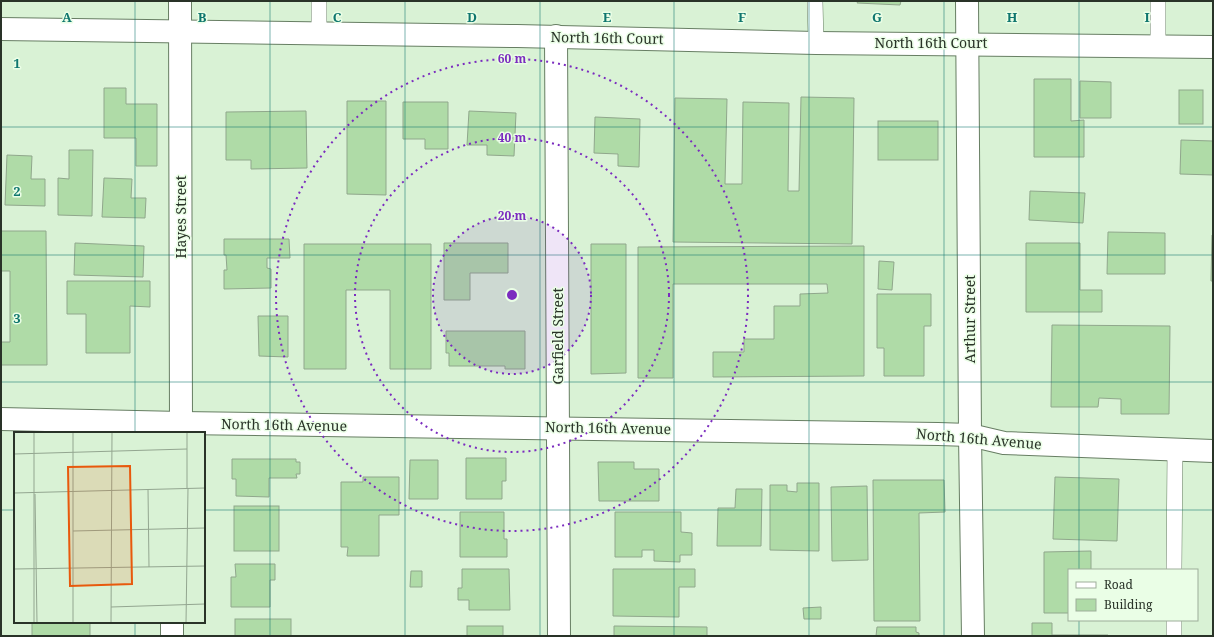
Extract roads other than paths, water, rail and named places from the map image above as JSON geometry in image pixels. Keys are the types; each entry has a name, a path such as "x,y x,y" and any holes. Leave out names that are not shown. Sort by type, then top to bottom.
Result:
{"street":[{"name":"Hayes Street","path":"179,428 180,1"},
{"name":"Arthur Street","path":"967,1 973,636"},
{"name":"North 16th Court","path":"1,29 556,36 816,43 1213,47"},
{"name":"Garfield Street","path":"556,36 559,636"},
{"name":"North 16th Avenue","path":"1,419 179,428 558,428 938,434 970,435 1004,443 1213,451"},
{"path":"172,623 172,636"}],"lane":[{"path":"319,1 319,33"},
{"path":"815,1 816,43"},
{"path":"1158,1 1158,46"},
{"path":"1174,569 1175,449"},
{"path":"1174,621 1174,636"}]}
